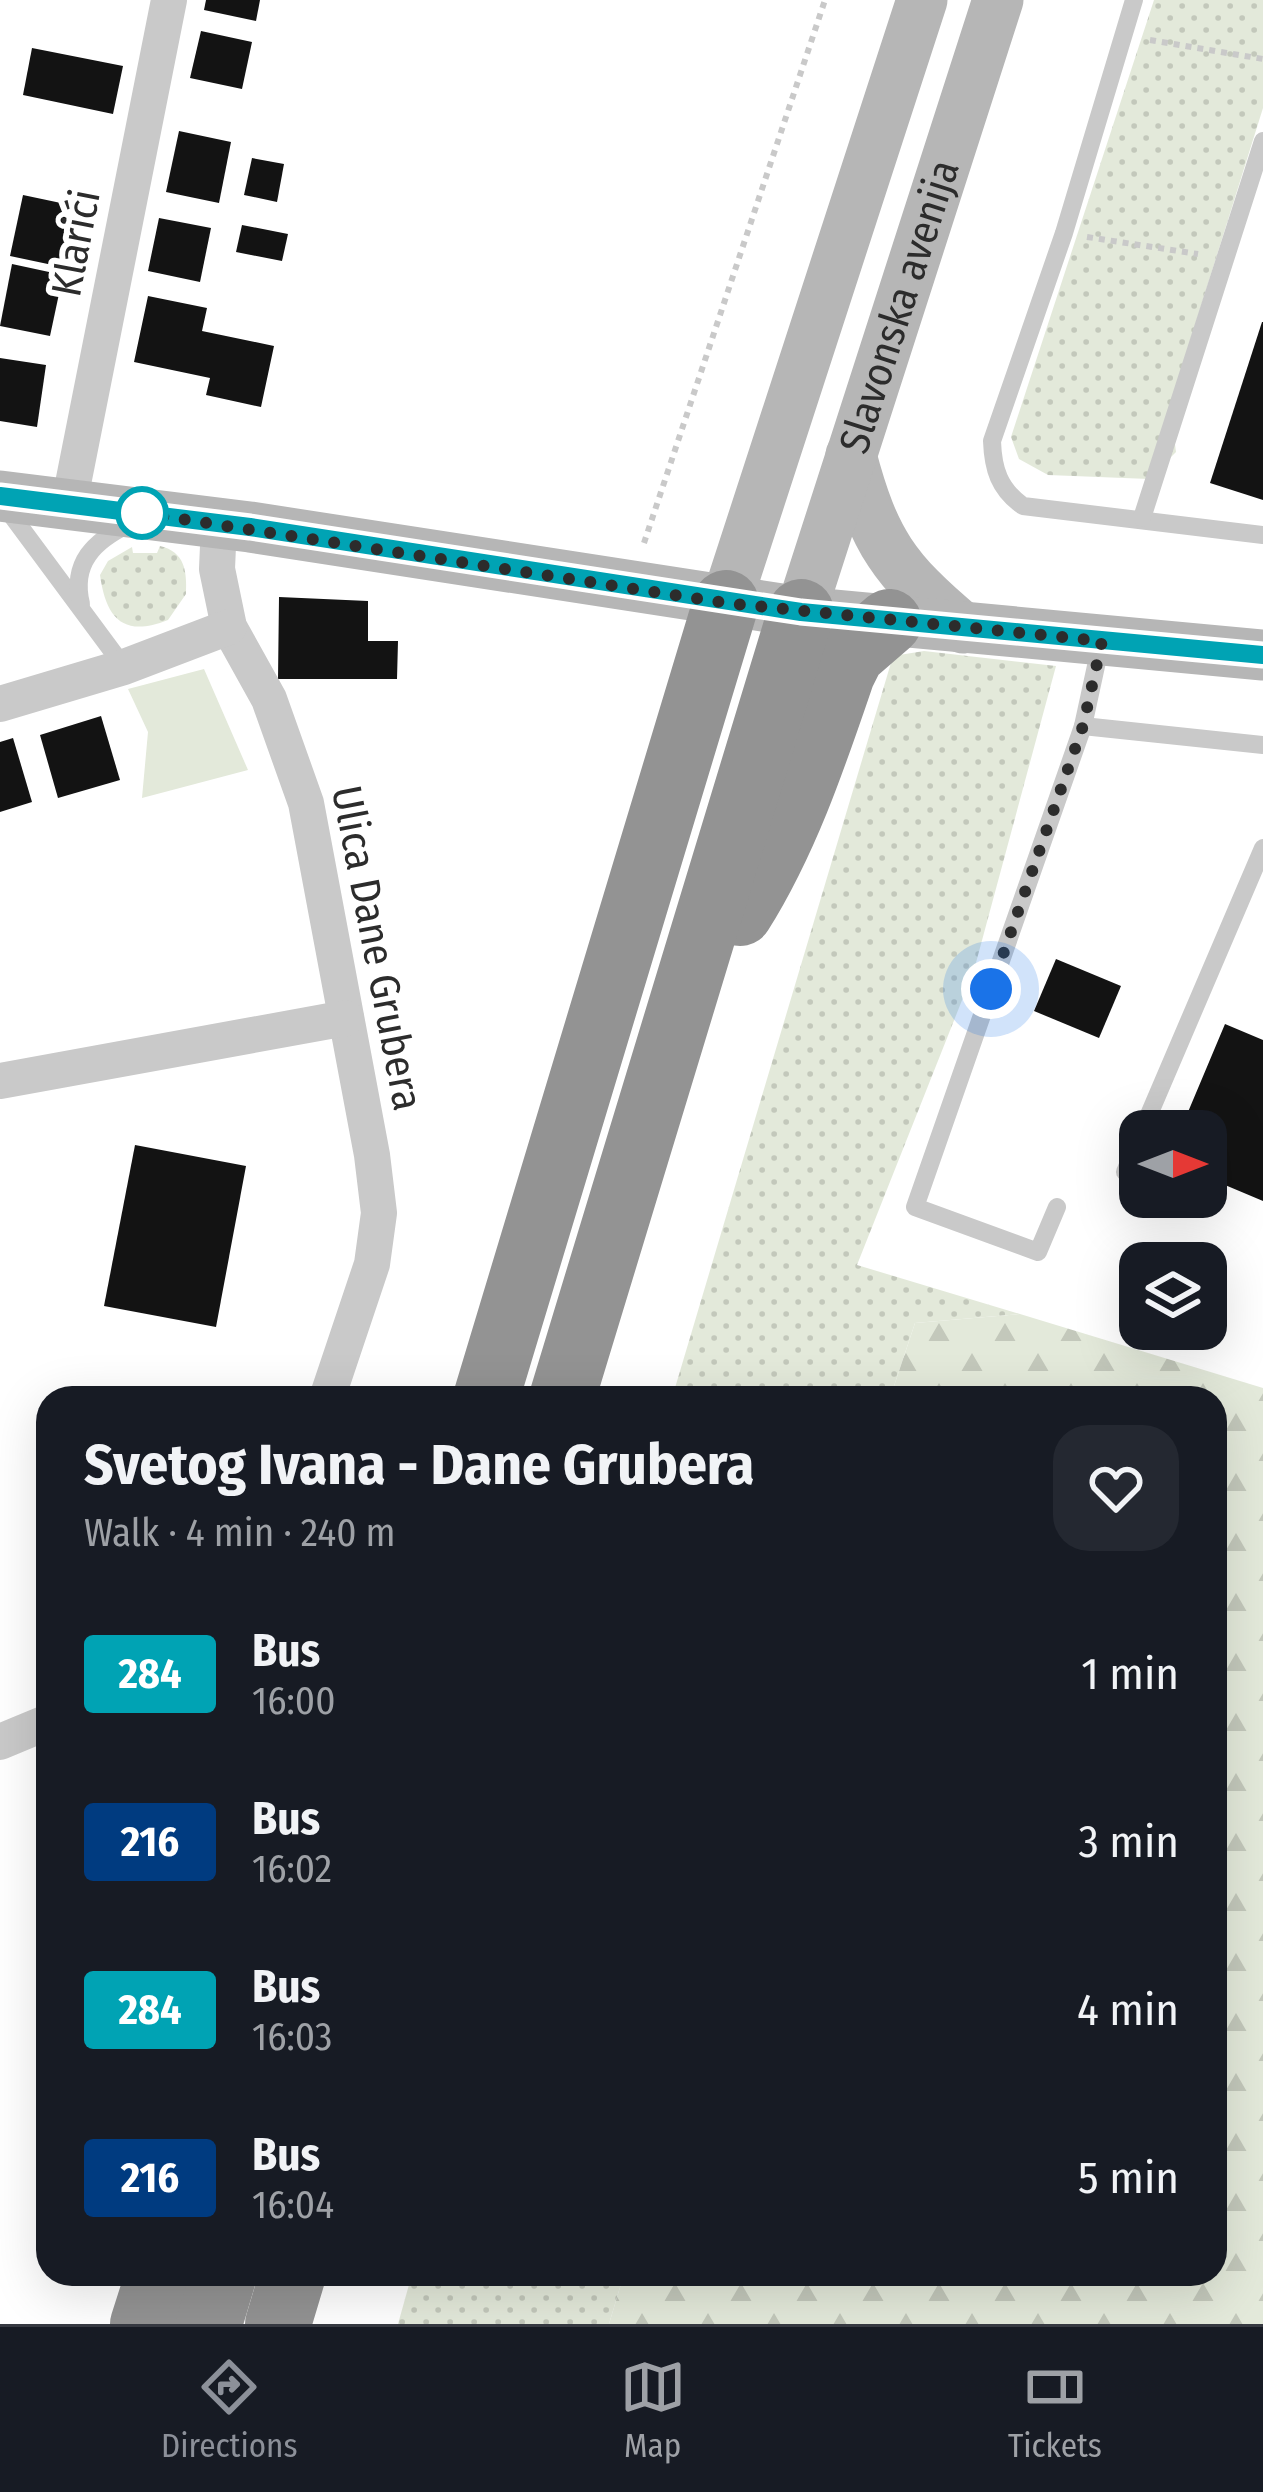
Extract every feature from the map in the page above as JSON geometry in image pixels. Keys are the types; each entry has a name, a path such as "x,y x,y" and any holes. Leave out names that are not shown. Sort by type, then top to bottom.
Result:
{"highway":[{"path":"490,1386 726,603"},
{"path":"566,1386 801,612"},
{"path":"689,976 735,922 762,880 852,654 889,622"},
{"path":"142,2324 155,2286"},
{"path":"208,2324 220,2286"},
{"path":"278,2324 289,2286"}],"main road":[{"name":"Slavonska avenija","path":"726,603 922,0"},
{"name":"Slavonska avenija","path":"801,612 998,0"},
{"path":"851,455 878,539 898,567 963,628"},
{"path":"0,499 219,523 726,603 1263,655"}],"street":[{"name":"Klarići","path":"69,504 169,0"},
{"name":"Ulica Dane Grubera","path":"219,523 217,569 229,627 269,699 306,802 379,1213 372,1264 331,1386"},
{"path":"0,704 124,667 229,627"},
{"path":"0,1081 346,1018"},
{"path":"0,1742 36,1727"}],"lane":[{"path":"1134,0 1064,233 992,441 992,464 1010,496 1023,506 1263,535"},
{"path":"1142,518 1263,140"},
{"path":"0,499 124,667"},
{"path":"82,610 78,574 85,556 99,542 149,514"},
{"path":"1057,1207 1038,1252 915,1208 1083,726 1102,641"},
{"path":"1083,726 1263,745"},
{"path":"1151,1110 1263,848"}],"path":[{"path":"640,557 825,0"},
{"path":"1122,35 1263,59"},
{"path":"1064,233 1225,260"}],"green space":[{"path":"1154,0 1263,0 1263,108 1170,405 1176,452 1149,479 1048,475 1019,459 1011,437"},
{"path":"160,546 175,553 183,564 186,594 168,620 128,625 112,613 100,575 108,561 132,547 133,553 157,553"},
{"path":"924,651 1056,666 974,970 857,1265 1020,1314 915,1323 894,1386 676,1386 893,656"},
{"path":"204,669 248,770 142,798 148,732 128,689"},
{"path":"1020,1314 1119,1344 1119,1350 1138,1350 1263,1388 1263,2324 609,2324 620,2286 1227,2286 1227,1386 894,1386 915,1323"},
{"path":"409,2286 620,2286 609,2324 398,2324"}],"building":[{"path":"206,0 260,0 256,21 204,10"},
{"path":"201,31 252,42 242,89 190,78"},
{"path":"32,48 123,66 113,114 23,95"},
{"path":"179,131 231,142 219,203 166,192"},
{"path":"252,158 284,164 277,202 244,195"},
{"path":"23,195 75,206 62,267 10,256"},
{"path":"159,218 211,228 200,282 148,271"},
{"path":"242,225 288,234 282,261 236,252"},
{"path":"12,264 63,275 50,336 0,326"},
{"path":"148,296 207,308 202,331 274,346 261,407 206,395 210,378 134,362"},
{"path":"1263,322 1263,500 1210,483"},
{"path":"0,358 46,365 37,427 0,421"},
{"path":"279,597 368,601 368,641 398,641 397,679 278,679"},
{"path":"101,716 120,780 58,798 40,735"},
{"path":"13,738 32,802 0,812 0,742"},
{"path":"1056,959 1121,986 1099,1038 1034,1011"},
{"path":"1225,1024 1263,1040 1263,1201 1227,1186 1227,1110 1189,1110"},
{"path":"135,1145 246,1166 216,1327 104,1306"}],"bus line":[{"name":"284","path":"0,496 250,527 726,603 1263,655"}],"route":[{"path":"142,513 726,603 1102,641 1083,726 991,989"}]}
